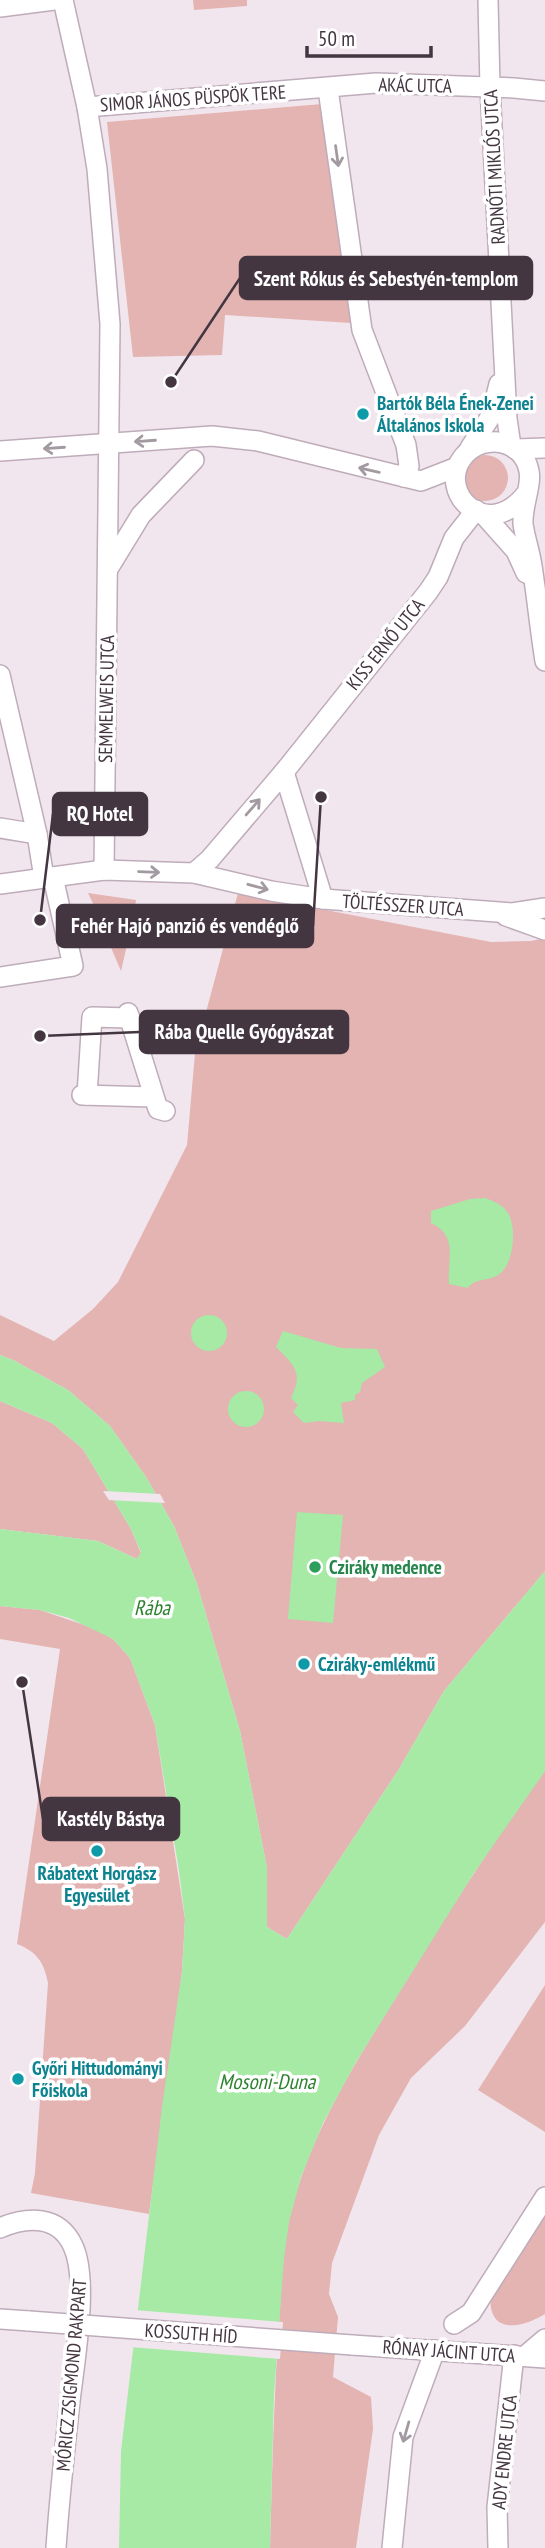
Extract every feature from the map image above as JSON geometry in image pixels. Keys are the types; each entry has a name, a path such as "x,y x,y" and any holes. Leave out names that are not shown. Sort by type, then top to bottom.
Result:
{"street":[{"path":"0,7 54,0"},
{"path":"63,0 87,107"},
{"name":"RADNÓTI MIKLÓS UTCA","path":"488,0 507,419 513,447"},
{"name":"AKÁC UTCA","path":"328,89 376,83 545,91"},
{"path":"328,89 362,330 406,445 409,466 404,477"},
{"name":"SIMOR JÁNOS PÜSPÖK TERE","path":"108,443 108,283 97,169 87,107 205,96 328,89"},
{"name":"RADNÓTI MIKLÓS UTCA","path":"469,450 484,430 498,393 503,334"},
{"path":"0,451 212,436 258,441 425,481 457,467"},
{"path":"535,597 516,551 480,512 466,503 455,485 457,467 469,450 488,441 498,441 513,447 545,448"},
{"name":"SEMMELWEIS UTCA","path":"104,870 108,443"},
{"path":"513,447 524,458 530,472 523,504 524,527 545,662"},
{"path":"108,570 141,515 194,460"},
{"path":"480,512 495,516 515,507 545,468"},
{"name":"KISS ERNŐ UTCA","path":"194,873 210,859 284,772 428,592 442,569 454,538 480,512"},
{"path":"0,675 37,834 73,966 0,976"},
{"path":"284,772 323,899"},
{"path":"0,828 37,834"},
{"name":"TÖLTÉSSZER UTCA","path":"0,884 104,870 194,873 271,891 323,899 512,914 545,908"},
{"name":"TÖLTÉSSZER UTCA","path":"495,912 545,930"},
{"path":"129,1016 159,1104 85,1095 92,1017 129,1016"},
{"path":"454,2324 471,2313 545,2197"},
{"name":"MÓRICZ ZSIGMOND RAKPART","path":"0,2228 32,2219 48,2222 60,2229 70,2240 79,2263 81,2278 76,2345 56,2548"},
{"name":"KOSSUTH HÍD","path":"0,2319 352,2345"},
{"path":"528,2356 545,2339"},
{"name":"RÓNAY JÁCINT UTCA","path":"352,2345 528,2356"},
{"path":"392,2548 403,2437 435,2350"},
{"name":"ADY ENDRE UTCA","path":"498,2548 497,2507 528,2356"}],"shaded area":[{"path":"193,0 247,0 247,6 194,10"},
{"path":"322,104 351,323 225,315 222,355 133,357 107,122"},
{"path":"485,455 502,461 508,478 502,495 485,501 468,495 462,478 468,461"},
{"path":"88,893 136,900 132,925 100,918"},
{"path":"238,893 491,942 545,938 545,1571 444,1691 399,1769 287,1939 267,1927 267,1868 240,1731 197,1584 174,1526 146,1477 110,1426 68,1390 0,1355 0,1315 54,1341 93,1309 118,1282 187,1145 195,1053"},
{"path":"103,929 130,932 121,971"},
{"path":"0,1401 52,1423 83,1449 131,1529 141,1553 137,1559 98,1541 0,1529"},
{"path":"0,1606 40,1610 93,1628 113,1639 130,1658 155,1725 185,1919 182,1972 149,2214 31,2193 35,2173 48,1983 38,1959 17,1944 60,1649 0,1639"},
{"path":"545,1771 545,1922 465,2026 411,2078 379,2135 332,2263 329,2294 338,2317 333,2377 371,2397 373,2429 356,2548 270,2548 274,2406 282,2270 289,2220 298,2187 324,2123 356,2062 475,1872"},
{"path":"545,1985 545,2132 478,2090"},
{"path":"545,2210 545,2314 525,2323 506,2325 494,2316 491,2293"}],"water":[{"path":"485,1198 504,1208 511,1219 513,1236 508,1263 498,1275 475,1282 468,1288 449,1284 450,1249 445,1235 431,1223 431,1211 470,1199"},
{"path":"209,1315 222,1320 227,1333 222,1346 209,1351 196,1346 191,1333 196,1320"},
{"path":"283,1331 341,1348 377,1349 385,1367 362,1383 355,1400 341,1403 344,1423 304,1423 293,1412 298,1405 291,1398 297,1376 292,1364 276,1347"},
{"path":"0,1355 68,1390 110,1426 146,1477 174,1526 197,1584 240,1731 267,1868 267,1927 287,1939 399,1769 444,1691 545,1571 545,1771 474,1873 356,2062 323,2123 301,2177 289,2222 284,2258 274,2395 270,2548 119,2548 121,2451 162,2107 182,1972 185,1919 155,1725 130,1658 113,1639 69,1618 40,1610 0,1606 0,1529 98,1541 137,1559 141,1552 131,1529 83,1449 52,1423 0,1401"},
{"path":"246,1391 259,1396 264,1409 259,1422 246,1427 233,1422 228,1409 233,1396"},
{"name":"Cziráky medence","path":"297,1512 343,1515 333,1623 288,1619"}],"pier":[{"path":"103,1491 160,1494 165,1503 109,1500"},
{"path":"134,2310 283,2322 280,2359 130,2347"}],"place":[{"name":"Szent Rókus és Sebestyén-templom","path":"171,382"},
{"name":"Bartók Béla Ének-Zenei Általános Iskola","path":"363,414"},
{"name":"Fehér Hajó panzió és vendéglő","path":"321,797"},
{"name":"RQ Hotel","path":"40,920"},
{"name":"Rába Quelle Gyógyászat","path":"40,1036"},
{"name":"Cziráky medence","path":"315,1567"},
{"name":"Cziráky-emlékmű","path":"304,1664"},
{"name":"Kastély Bástya","path":"22,1682"},
{"name":"Rábatext Horgász Egyesület","path":"97,1851"},
{"name":"Győri Hittudományi Főiskola","path":"18,2079"}],"water label":[{"name":"Rába","path":"152,1607"},
{"name":"Mosoni-Duna","path":"267,2081"}]}
